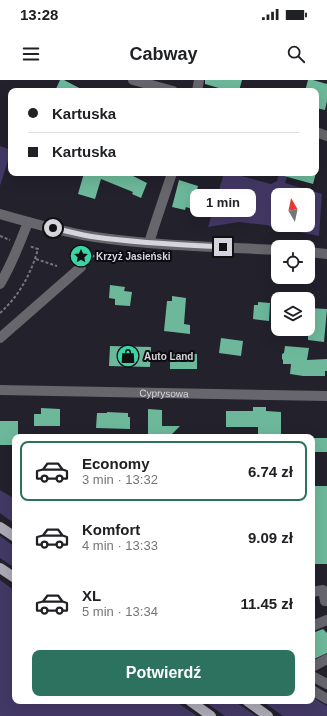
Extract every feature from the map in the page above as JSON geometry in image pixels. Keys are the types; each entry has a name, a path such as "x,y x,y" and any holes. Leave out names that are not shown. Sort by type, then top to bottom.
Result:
{"main road":[{"path":"0,527 12,535"},
{"path":"0,568 12,576"},
{"path":"194,704 211,716"},
{"path":"251,704 268,716"}],"street":[{"path":"133,80 162,88"},
{"path":"149,243 171,176"},
{"path":"0,214 94,237 149,243 271,250"},
{"path":"0,284 9,269 28,222"},
{"path":"315,253 327,254"},
{"path":"0,338 81,267"},
{"name":"Cyprysowa","path":"0,390 327,396"},
{"path":"315,591 323,590 326,601"},
{"path":"315,625 327,620"},
{"path":"315,665 327,659"},
{"path":"315,678 327,684"},
{"path":"315,692 327,699"}],"path":[{"path":"0,236 4,238"},
{"path":"0,313 8,307 20,291 30,274 38,249"},
{"path":"36,258 57,266"}],"shaded area":[{"path":"0,146 8,149 8,161 0,186"},
{"path":"223,176 241,176 271,184 277,181 278,176 287,176 285,183 302,188 271,188 271,226 239,222 208,227"},
{"path":"315,192 322,194 319,236 300,232 315,232"},
{"path":"0,490 12,497 12,522 0,513"},
{"path":"0,536 12,545 12,566 0,558"},
{"path":"0,580 12,589 12,704 179,704 197,716 0,716"},
{"path":"315,699 327,706 327,716 283,716 266,704 315,704"},
{"path":"208,704 238,704 256,716 225,716"}],"building":[{"path":"60,80 64,80 79,88 56,88"},
{"path":"205,80 242,80 240,88 219,88 205,84"},
{"path":"308,80 327,84 327,101 325,110 319,109 319,88 306,88"},
{"path":"83,176 133,176 147,183 141,198 132,194 133,192 101,179 95,199 78,194"},
{"path":"284,176 315,176 313,184"},
{"path":"179,180 198,186 192,209 186,207 185,210 172,207"},
{"path":"110,285 125,287 124,291 132,292 130,306 115,305 115,299 109,298"},
{"path":"172,296 186,298 184,324 190,325 190,334 164,331 167,301 172,301"},
{"path":"258,302 270,303 269,321 253,319 254,305 258,305"},
{"path":"315,308 327,309 324,342 308,340 308,336 315,336"},
{"path":"221,338 243,341 241,356 219,353"},
{"path":"110,346 151,347 150,367 109,366"},
{"path":"285,346 309,348 307,360 327,359 327,371 325,371 325,376 303,376 290,374 291,364 283,364 282,359"},
{"path":"170,354 197,354 197,369 170,369"},
{"path":"253,407 266,407 266,411 281,412 281,434 258,434 258,427 226,427 226,411 253,411"},
{"path":"41,408 60,409 60,426 34,426 34,414 41,414"},
{"path":"148,409 162,410 162,426 180,426 172,434 148,434"},
{"path":"97,413 128,413 128,417 130,417 130,429 96,428"},
{"path":"0,421 18,421 18,434 12,434 12,445 0,445"},
{"path":"315,438 327,438 327,452 315,452"},
{"path":"315,486 327,486 327,564 315,564"},
{"path":"323,629 327,633 327,653 315,659 315,632"}],"place":[{"name":"Krzyż Jasieński","path":"81,256"},
{"name":"Auto Land","path":"128,356"}],"route":[{"path":"53,228 94,237 178,245 223,247"}]}
